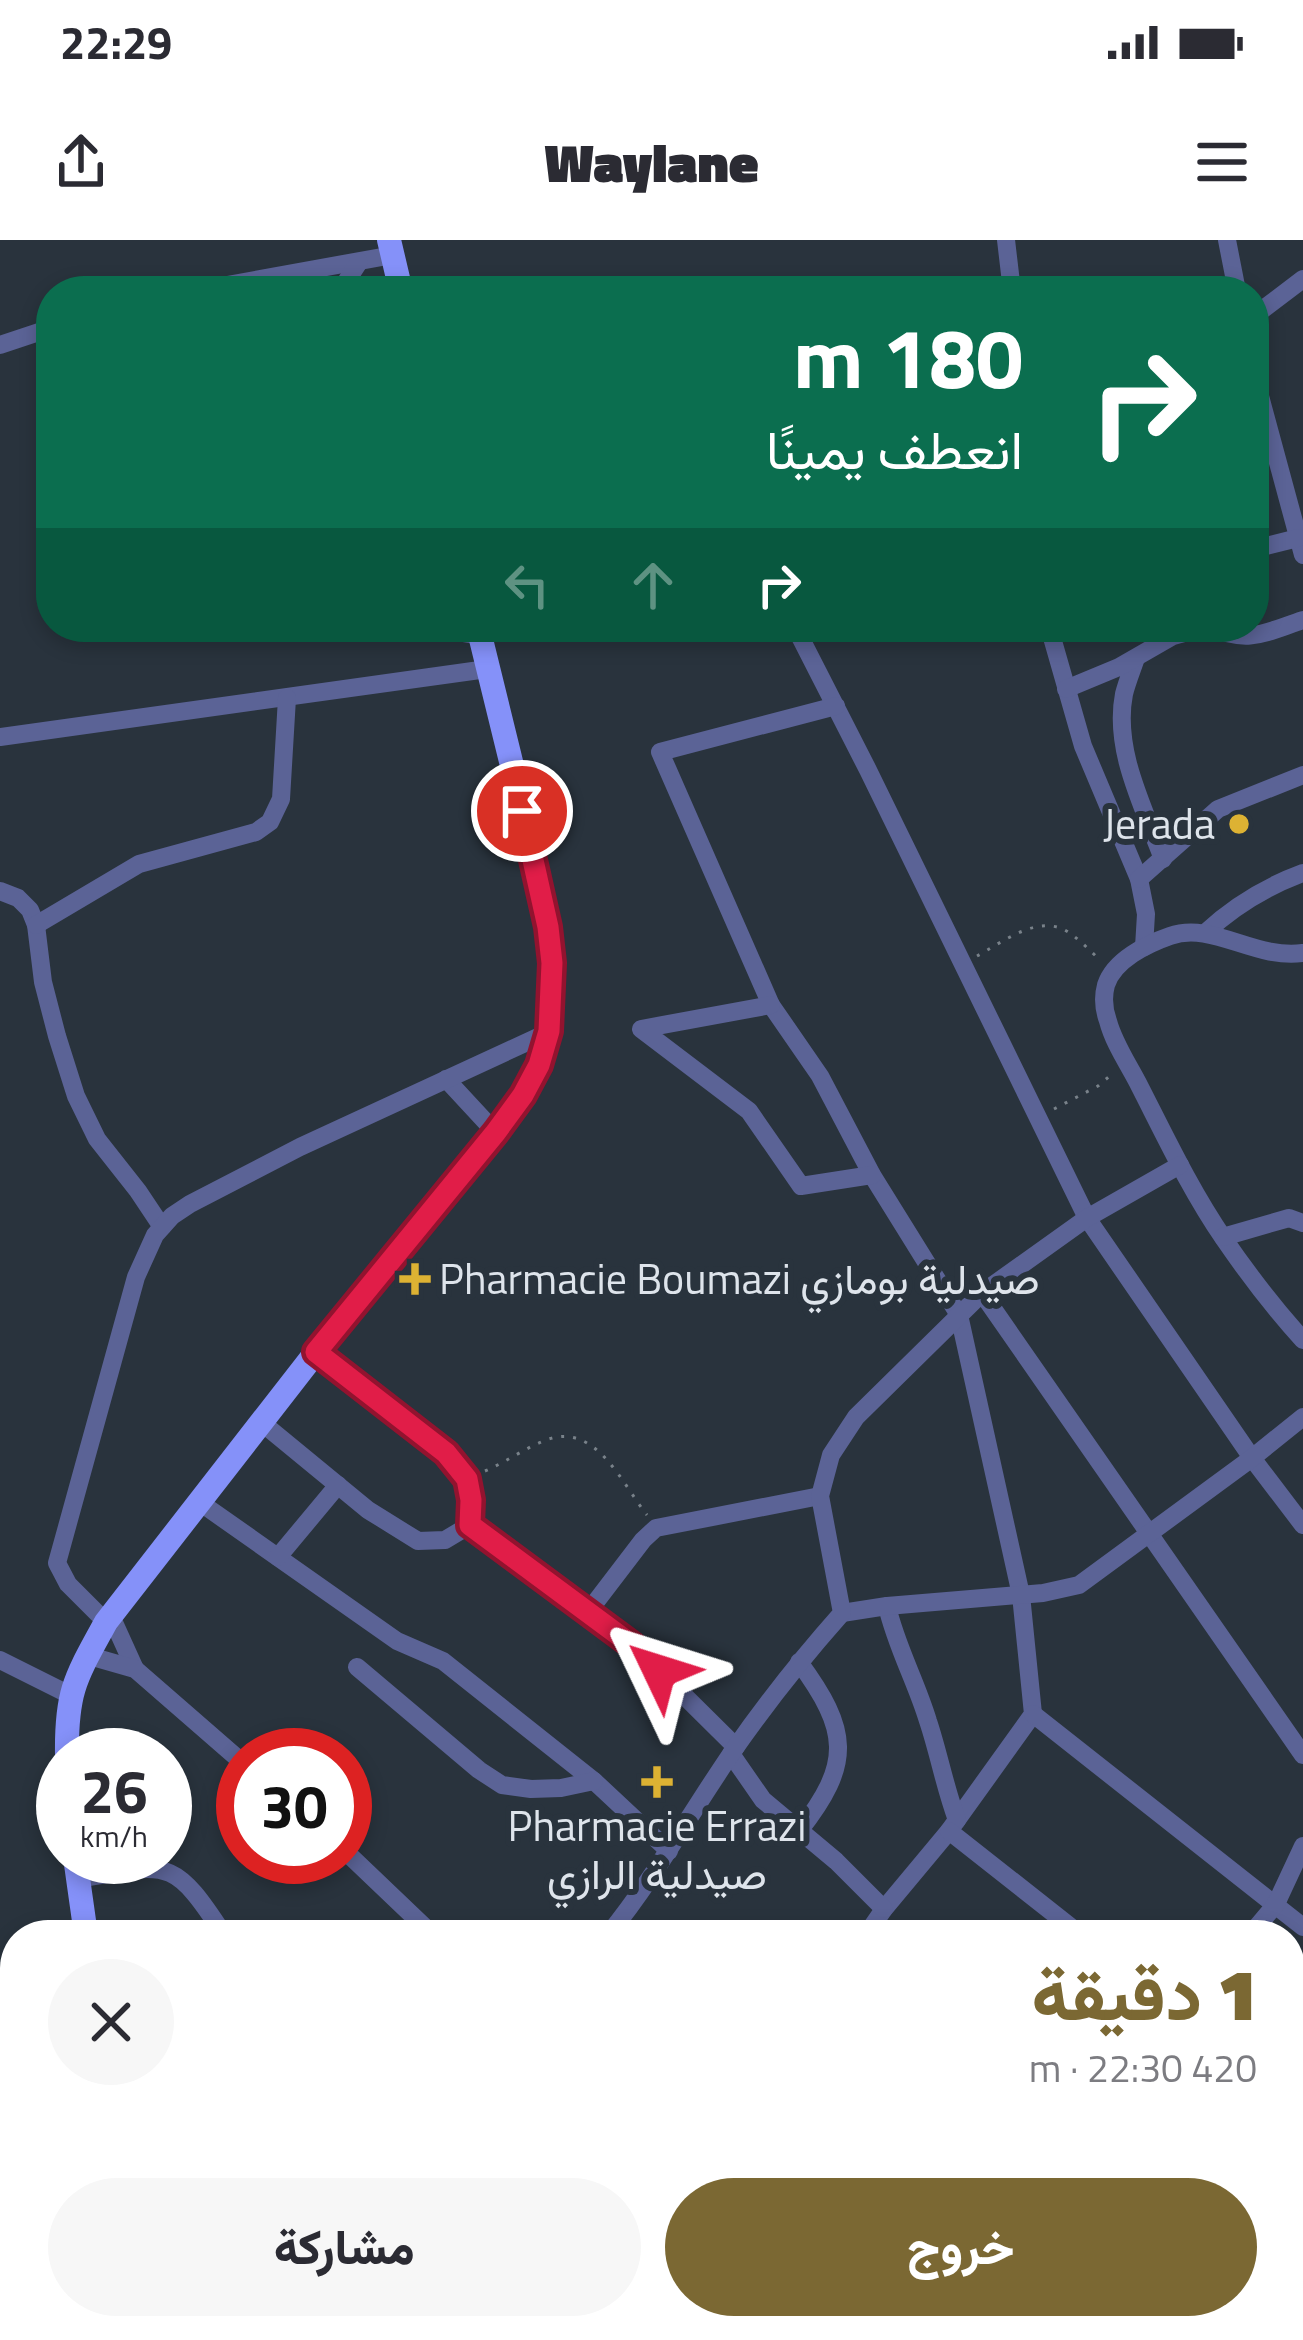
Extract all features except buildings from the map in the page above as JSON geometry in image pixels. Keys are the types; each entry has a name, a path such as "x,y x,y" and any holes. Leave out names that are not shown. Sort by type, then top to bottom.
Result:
{"main road":[{"path":"68,1728 70,1695 86,1654 109,1619 260,1422 496,1132 539,1065 549,1031 552,963 548,927 482,642"},
{"path":"78,1884 84,1920"}],"street":[{"path":"1006,240 1010,276"},
{"path":"1227,240 1234,276"},
{"path":"279,276 359,262 391,247"},
{"path":"350,276 359,262"},
{"path":"1269,305 1303,279"},
{"path":"0,345 36,333"},
{"path":"1269,429 1301,547 1269,548"},
{"path":"1269,629 1303,620"},
{"path":"803,642 1087,1219 1303,1525"},
{"path":"1053,642 1083,746 1139,879 1144,947"},
{"path":"1066,688 1163,642"},
{"path":"1136,658 1124,692 1123,741 1163,859"},
{"path":"0,737 488,669"},
{"path":"35,925 139,864 256,832 271,822 281,799 287,698"},
{"path":"836,706 660,752 771,1005 820,1076 872,1174 959,1315 1021,1595 1033,1714 953,1826 876,1920"},
{"path":"1139,879 1218,809 1303,775"},
{"path":"1204,933 1246,900 1303,873"},
{"path":"0,891 18,898 30,910 43,982 76,1096 97,1139 162,1227"},
{"path":"1303,953 1261,952 1204,933 1176,934 1144,947 1113,971 1106,984 1105,1006 1111,1031 1180,1165 1223,1237 1303,1340"},
{"path":"771,1005 641,1029 749,1111 801,1186 872,1174"},
{"path":"216,1740 135,1670 109,1619 68,1585 57,1563 136,1277 155,1235 190,1204 300,1147 549,1031"},
{"path":"446,1079 496,1132"},
{"path":"842,1612 820,1496 831,1455 856,1417 982,1293 1087,1219 1180,1165"},
{"path":"1223,1237 1289,1218 1303,1223"},
{"path":"982,1293 1303,1755"},
{"path":"316,1352 446,1453 467,1479 470,1525"},
{"path":"619,1920 733,1750 842,1612 1079,1585 1303,1417"},
{"path":"260,1422 385,1521 418,1541 446,1540 470,1525"},
{"path":"278,1557 338,1485"},
{"path":"588,1612 656,1528 820,1496"},
{"path":"198,1501 397,1641 442,1661 594,1781 669,1851"},
{"path":"470,1525 632,1645 733,1750 764,1801 884,1909"},
{"path":"887,1606 894,1639 928,1721 953,1826 1064,1920"},
{"path":"86,1654 135,1670"},
{"path":"0,1660 70,1695"},
{"path":"799,1662 821,1692 839,1740 836,1770 799,1831"},
{"path":"357,1667 479,1771 502,1785 546,1788 594,1781"},
{"path":"1033,1714 1295,1920"},
{"path":"1263,1920 1276,1904 1303,1846"},
{"path":"372,1877 417,1920"},
{"path":"187,1884 214,1920"}],"path":[{"path":"962,963 1038,925 1054,925 1113,971"},
{"path":"1037,1119 1098,1085 1126,1060"},
{"path":"467,1479 550,1438 576,1438 601,1453 656,1528"}],"place":[{"name":"Jerada","path":"1239,824"},
{"name":"Pharmacie Boumazi صيدلية بومازي","path":"415,1279"},
{"name":"Pharmacie Errazi صيدلية الرازي","path":"657,1782"}],"route":[{"path":"522,811 552,963 544,1052 523,1095 496,1132 316,1352 446,1453 467,1479 470,1525 632,1645 659,1671"}]}
